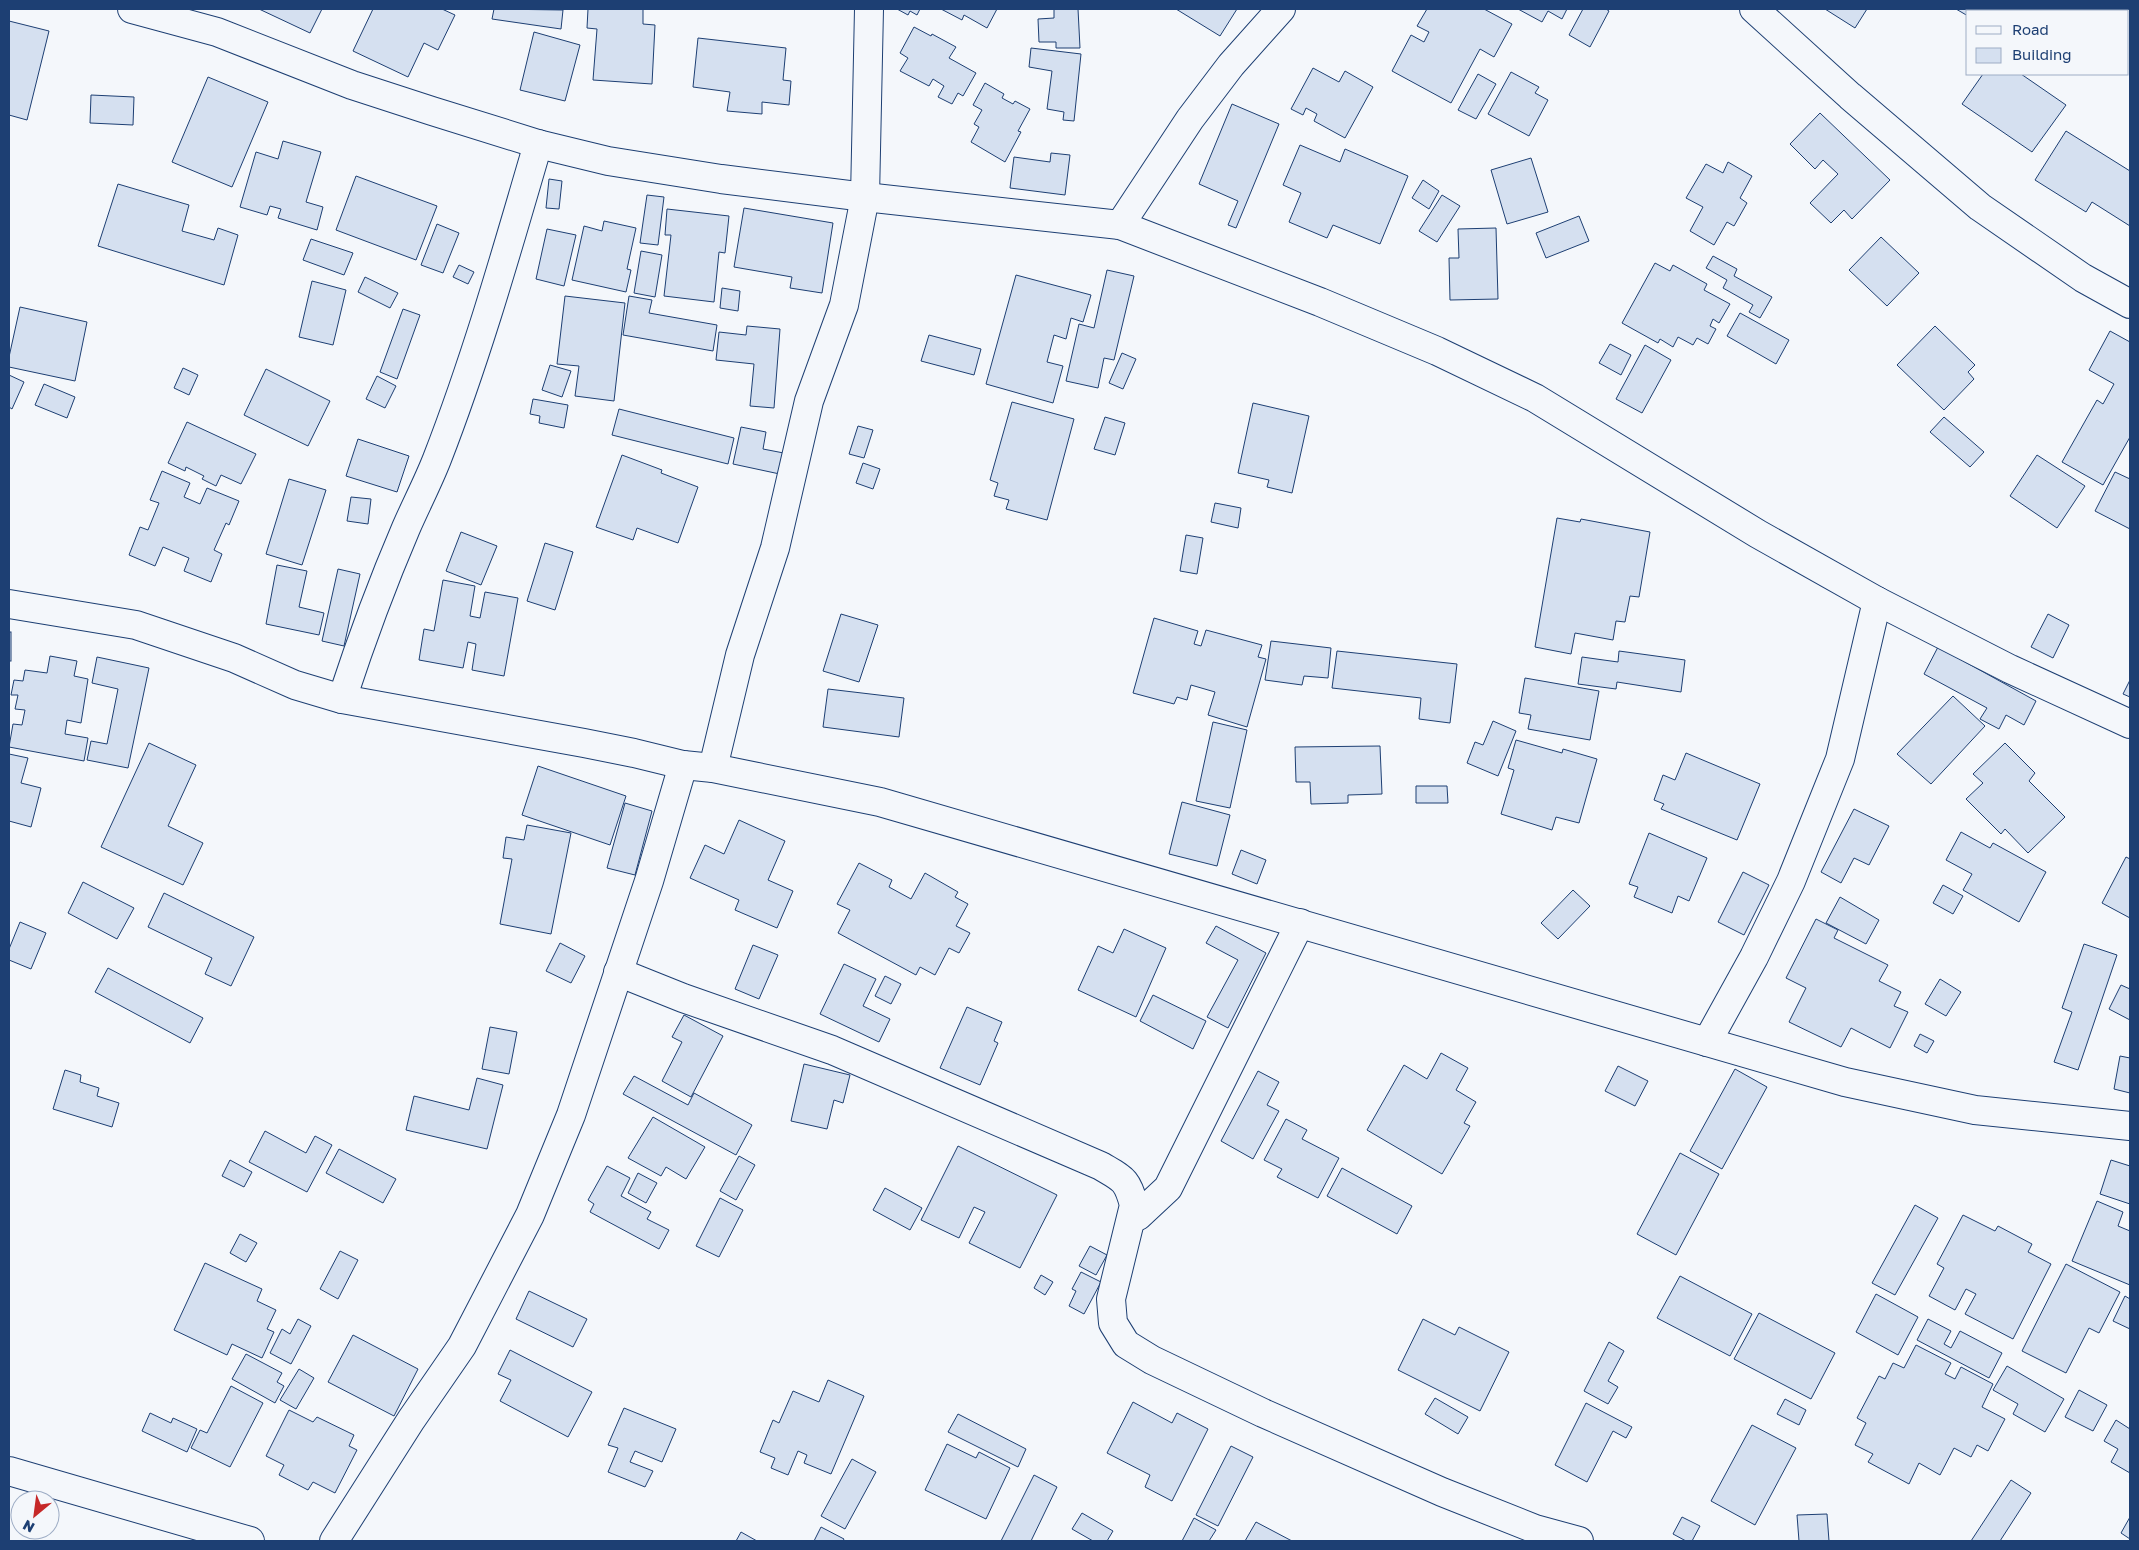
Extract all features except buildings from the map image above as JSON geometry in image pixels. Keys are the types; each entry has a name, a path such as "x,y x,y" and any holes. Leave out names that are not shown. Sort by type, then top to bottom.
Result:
{"street":[{"path":"132,9 217,32 352,84 538,144 608,161 721,179 1120,225 1320,302 1437,351 1535,398 1758,534 1877,600 2010,669 2130,724"},
{"path":"713,768 740,655 775,548 809,401 844,304 865,197 870,9"},
{"path":"1120,225 1196,111 1231,65 1281,9"},
{"path":"1754,9 1850,96 1980,206 2083,278 2130,304"},
{"path":"342,698 366,624 406,527 436,462 462,392 498,281 538,144"},
{"path":"1707,1042 1754,957 1791,881 1840,759 1877,600"},
{"path":"9,604 136,624 234,658 295,685 342,698 626,751 683,765 713,768 880,802 1845,1082 1975,1110 2130,1126"},
{"path":"334,1541 411,1420 462,1346 530,1215 571,1115 649,881 683,765"},
{"path":"618,972 683,998 832,1050 1101,1166 1123,1179 1130,1190 1138,1216 1168,1188 1300,923"},
{"path":"1134,1205 1111,1299 1113,1323 1126,1344 1152,1360 1263,1413 1433,1488 1535,1529 1579,1541"},
{"path":"9,1471 250,1541"}]}
